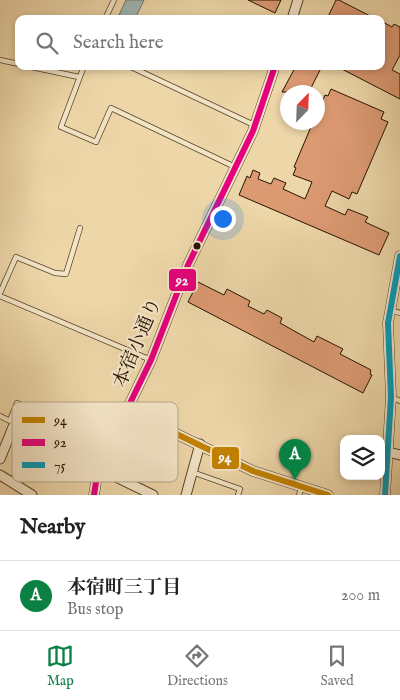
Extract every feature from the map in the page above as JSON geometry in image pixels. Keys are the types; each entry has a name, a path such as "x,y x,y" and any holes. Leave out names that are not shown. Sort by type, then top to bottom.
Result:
{"street":[{"path":"293,15 298,0"},
{"name":"本宿小通り","path":"131,402 151,360 188,264 255,125 274,70"},
{"path":"386,495 388,452 396,399 388,323 400,256"},
{"path":"0,459 2,447 11,423"},
{"path":"178,434 253,471 300,491 328,495"},
{"path":"186,495 200,444"},
{"path":"388,452 400,455"},
{"path":"0,475 32,495"},
{"name":"本宿小通り","path":"94,495 96,482"},
{"path":"126,482 154,495"}],"lane":[{"path":"107,15 114,0"},
{"path":"0,60 15,63"},
{"path":"44,70 79,78"},
{"path":"82,70 61,127 96,142 111,108 235,167"},
{"path":"138,70 255,125"},
{"path":"80,228 66,274 55,273 16,257 0,294 151,360"},
{"path":"390,310 400,313"},
{"path":"0,416 11,423 12,420"},
{"path":"192,472 240,489 238,495"}],"water":[{"path":"126,0 144,0 137,15 119,15"}],"building":[{"path":"248,0 281,0 275,13"},
{"path":"336,0 339,0 368,15 329,15"},
{"path":"385,23 392,27 394,24 400,27 400,55 392,70 400,74 400,99 344,70 385,70"},
{"path":"294,70 320,70 312,85 286,85"},
{"path":"331,89 384,112 381,119 388,122 357,194 352,192 349,199 332,191 325,206 345,215 348,209 368,217 365,222 389,233 379,255 239,195 247,176 250,178 253,170 260,173 258,179 271,184 274,178 286,183 283,189 305,199 312,182 293,175 296,168 294,167 310,130 325,130 325,95 328,96"},
{"path":"198,282 224,295 227,289 250,301 248,306 264,314 267,310 282,318 280,323 314,342 317,336 343,349 340,354 371,370 370,374 372,375 363,393 188,302"}],"transit line":[{"name":"92","path":"131,402 151,360 188,265 253,131 274,70"},
{"name":"75","path":"385,495 391,397 388,323 400,256"},
{"name":"94","path":"178,435 253,471 328,495"},
{"name":"92","path":"94,495 96,482"}],"place":[{"name":"本宿町三丁目","path":"295,480"}]}
